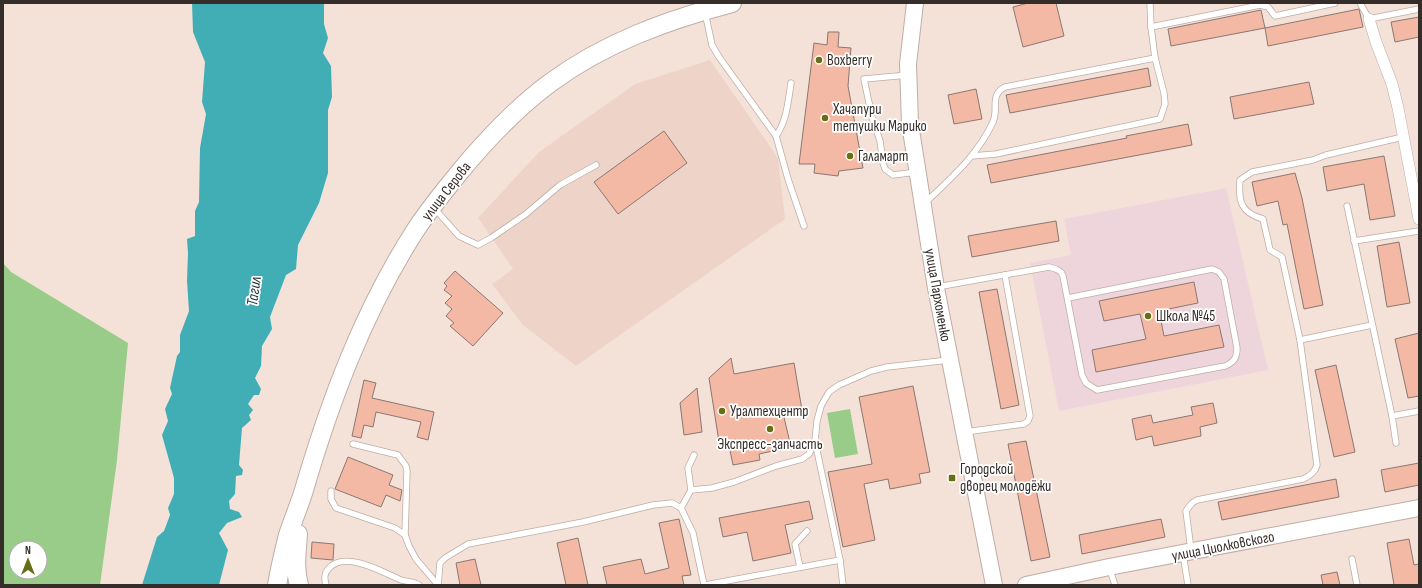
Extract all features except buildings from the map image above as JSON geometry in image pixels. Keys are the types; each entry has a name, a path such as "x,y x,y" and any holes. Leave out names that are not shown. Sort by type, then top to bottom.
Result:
{"main road":[{"name":"улица Серова","path":"277,585 288,536 299,507 327,415 356,343 373,304 413,233 432,206 490,136 550,83 604,50 656,26 732,3"},
{"name":"улица Пархоменко","path":"915,3 908,75 910,124 936,288 994,585"},
{"name":"улица Серова","path":"299,507 300,518 296,561 296,577 299,585"},
{"name":"улица Циолковского","path":"1026,585 1109,567 1419,508"}],"street":[{"path":"1369,19 1392,84 1419,219"}],"lane":[{"path":"972,156 996,154 1160,119 1165,104 1164,93 1155,58 1150,3"},
{"path":"1151,27 1256,6 1268,7 1275,16 1335,3"},
{"path":"1360,3 1369,19 1419,9"},
{"path":"705,10 712,45 776,136 788,179 804,226"},
{"path":"924,205 972,156 993,122 996,94 1001,89 1155,58"},
{"path":"908,75 864,79 872,117 879,136 885,169 893,175 918,172"},
{"path":"776,136 781,129 787,113 791,82"},
{"path":"1188,585 1186,511 1192,503 1196,500 1303,479 1312,474 1317,465 1300,340 1282,257 1270,250 1263,219 1253,216 1243,208 1238,194 1240,180 1252,172 1313,160 1326,155 1403,136"},
{"path":"432,206 459,236 478,245 526,214 560,185 596,165"},
{"path":"1346,206 1392,416 1396,443"},
{"path":"1354,241 1419,231"},
{"path":"936,288 1048,267 1061,272 1068,298 1082,375 1086,383 1097,390 1224,366 1230,364 1237,355 1224,279 1219,272 1212,269 1068,298"},
{"path":"964,432 1024,424 1028,421 1030,416 1005,275"},
{"path":"1300,340 1372,325"},
{"path":"843,585 840,560 815,441 816,421 821,406 829,392 839,385 871,371 887,367 950,360"},
{"path":"1392,416 1419,411"},
{"path":"691,490 712,488 734,482 776,466 802,459 809,454 815,441"},
{"path":"353,444 398,455 406,466 404,535 416,559 438,585"},
{"path":"681,508 691,490 688,468 694,455"},
{"path":"331,492 331,499 336,508 395,528 404,535"},
{"path":"438,585 440,563 445,558 468,544 577,523 653,505 672,503 681,508 693,533 704,585 840,560"},
{"path":"800,567 795,544 807,531"},
{"path":"1352,559 1357,585"},
{"path":"326,585 325,576 327,570 333,564 341,562 367,564 410,584 419,585"},
{"path":"1109,567 1115,585"}],"shaded area":[{"path":"710,60 778,158 785,219 576,366 523,325 492,284 513,269 478,218 539,152 635,84"},
{"name":"Школа №45","path":"1226,188 1268,370 1059,411 1030,263 1071,255 1064,219"}],"green space":[{"path":"3,263 11,272 128,343 117,460 100,585 3,585"},
{"path":"850,409 858,454 835,458 827,413"}],"water":[{"name":"Тагил","path":"192,3 324,3 324,24 328,38 323,53 331,66 332,97 328,110 328,173 319,203 298,245 296,269 286,275 270,317 272,329 262,346 261,366 255,378 261,389 259,395 254,395 248,404 253,410 249,415 251,420 242,428 239,465 243,470 242,475 236,476 235,494 229,501 230,509 239,512 242,517 227,523 219,533 228,550 219,585 142,585 157,537 164,531 170,515 168,508 174,494 174,478 162,435 168,421 165,409 172,394 170,388 177,356 180,352 180,335 189,311 187,239 195,236 195,211 199,202 200,148 206,114 202,102 205,62 193,32"}],"place":[{"name":"Boxberry","path":"819,60"},
{"name":"Хачапури тетушки Марико","path":"825,118"},
{"name":"Галамарт","path":"850,156"},
{"name":"Школа №45","path":"1148,316"},
{"name":"Уралтехцентр","path":"722,411"},
{"name":"Экспресс-запчасть","path":"770,429"},
{"name":"Городской дворец молодёжи","path":"952,478"}]}
